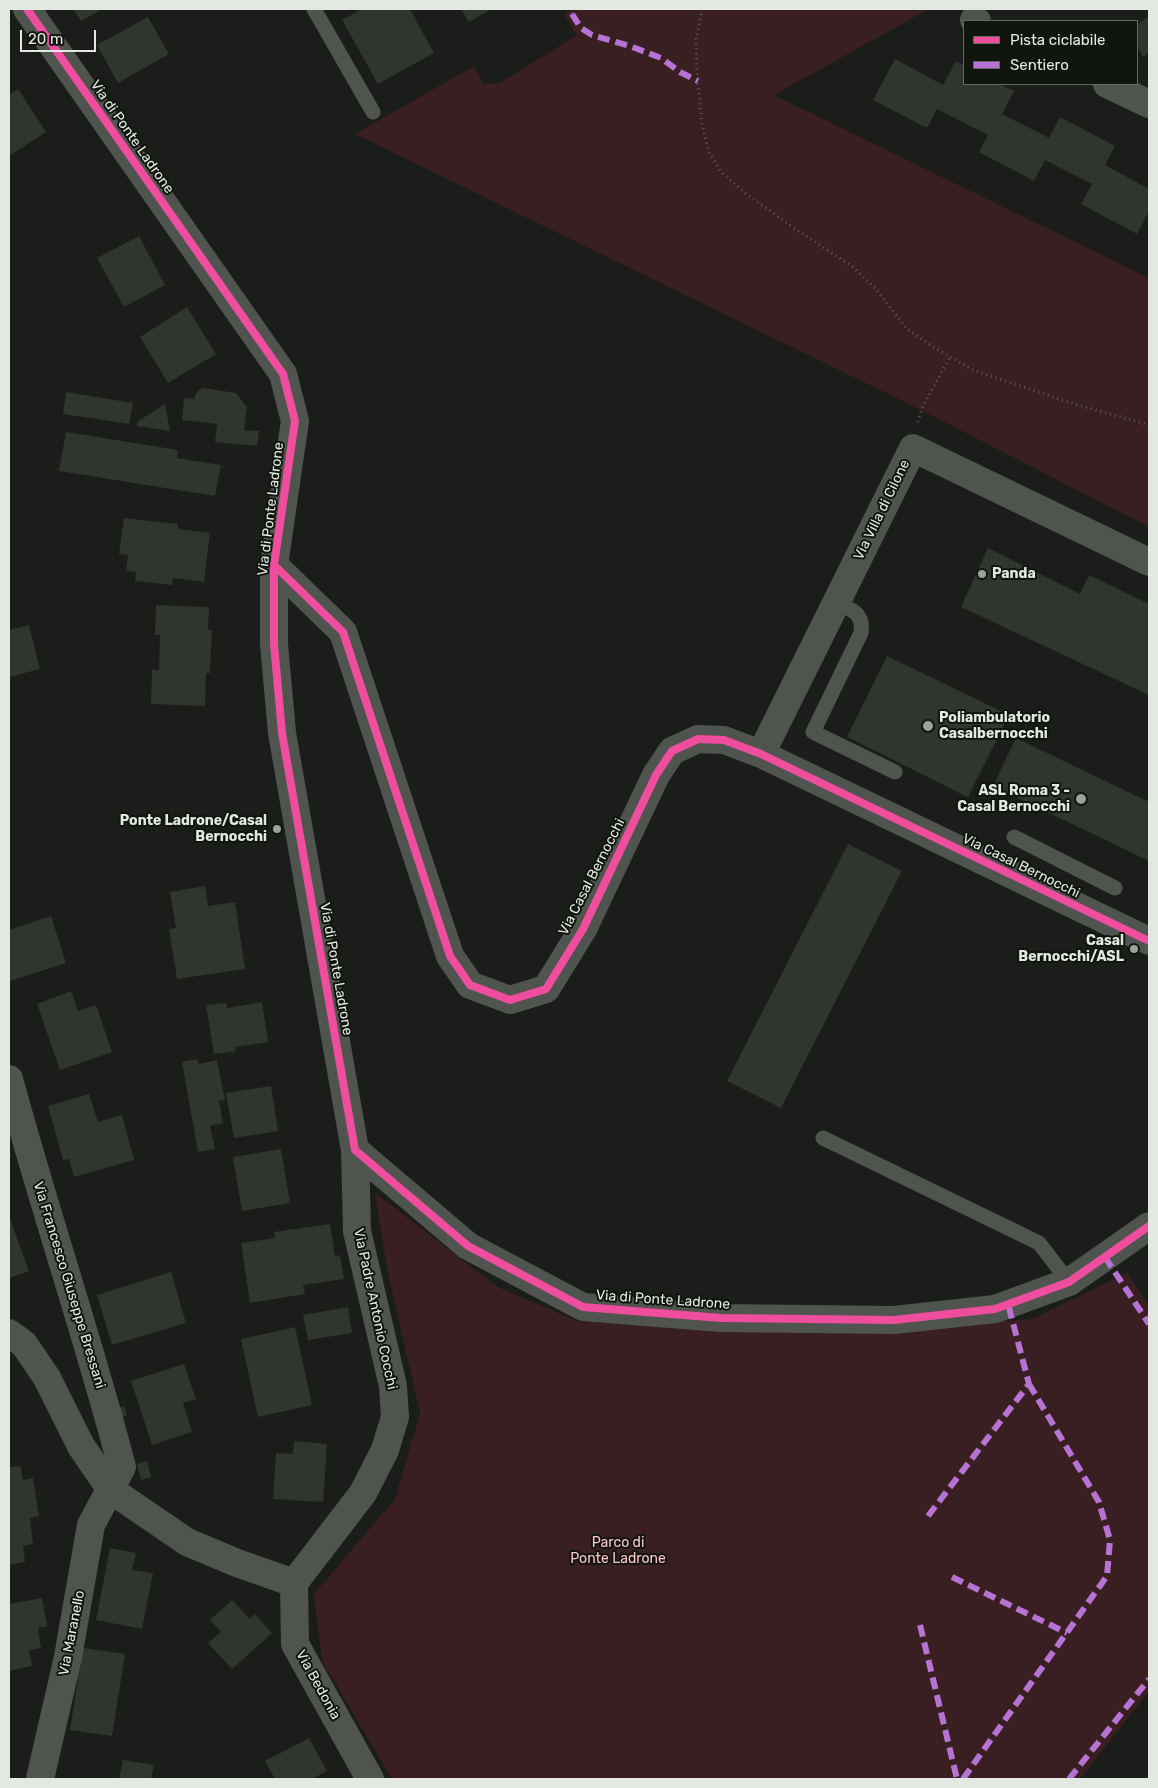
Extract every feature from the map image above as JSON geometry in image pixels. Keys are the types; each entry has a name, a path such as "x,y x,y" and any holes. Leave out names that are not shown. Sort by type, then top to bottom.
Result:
{"street":[{"name":"Via di Ponte Ladrone","path":"27,9 283,374 295,421 274,565 274,644 282,733 354,1150 468,1246 583,1307 721,1318 894,1320 995,1309 1069,1282 1149,1226"},
{"path":"1109,85 1149,104"},
{"name":"Via Villa di Cilone","path":"760,754 913,448 1149,562"},
{"name":"Via Casal Bernocchi","path":"274,565 343,632 450,956 470,984 510,1000 546,989 582,929 656,775 672,751 698,739 724,740 760,754 1149,942"},
{"name":"Via Francesco Giuseppe Bressani","path":"9,1079 30,1157 106,1407 122,1467 111,1490"},
{"name":"Via Padre Antonio Cocchi","path":"294,1583 363,1494 384,1450 395,1417 393,1386 357,1231 354,1150"},
{"path":"9,1332 24,1344 47,1378 82,1446 111,1490 187,1542 237,1563 294,1583"},
{"name":"Via Maranello","path":"40,1779 68,1657 91,1525 111,1490"},
{"name":"Via Bedonia","path":"294,1583 295,1644 370,1779"}],"lane":[{"path":"314,9 373,112"},
{"path":"836,602 860,616 861,633 814,732 895,772"},
{"path":"1014,837 1115,888"},
{"path":"823,1138 1038,1243 1069,1282"}],"path":[{"path":"568,9 572,14"},
{"path":"702,9 696,39 702,124 709,152 721,172 768,210 853,267 876,288 907,328 950,357 973,370 1064,401 1149,426"},
{"path":"913,448 921,410 950,357"}],"green space":[{"path":"573,9 929,9 774,95 1149,278 1149,527 921,410 355,134 474,66 484,84 500,83 577,35 564,14"},
{"name":"Parco di Ponte Ladrone","path":"375,1193 498,1287 577,1321 819,1333 1032,1319 1127,1273 1149,1306 1149,1691 1080,1779 392,1779 322,1661 314,1594 395,1499 420,1413 387,1269"}],"building":[{"path":"73,9 103,9 81,21"},
{"path":"362,9 410,9 434,53 378,84 342,20"},
{"path":"461,9 492,9 469,22"},
{"path":"148,17 169,54 118,83 97,45"},
{"path":"1149,17 1149,53 1143,57 1138,48 1138,23"},
{"path":"895,59 943,85 956,61 963,65 963,85 1001,85 1014,91 1002,114 1049,138 1060,117 1115,146 1105,165 1149,189 1149,211 1137,234 1081,204 1092,184 1045,160 1034,181 979,152 988,135 937,109 927,128 873,100"},
{"path":"18,89 46,132 9,156 9,95"},
{"path":"139,236 165,285 124,307 97,258"},
{"path":"187,307 216,354 168,383 140,337"},
{"path":"203,388 236,393 247,407 244,430 259,431 257,446 215,442 217,424 182,420 184,398 194,399 197,392"},
{"path":"66,392 133,403 129,424 63,414"},
{"path":"165,404 170,431 137,426 137,422"},
{"path":"66,432 178,450 177,458 221,465 215,496 59,471"},
{"path":"124,518 178,524 178,529 210,533 204,582 173,578 172,585 135,581 136,572 126,571 128,555 119,554"},
{"path":"988,548 1080,594 1089,575 1149,604 1149,695 961,607"},
{"path":"156,605 209,607 208,630 212,630 210,673 206,673 205,706 151,704 152,670 159,670 160,635 155,635"},
{"path":"29,625 40,669 9,677 9,630"},
{"name":"Poliambulatorio Casalbernocchi","path":"887,656 1009,715 968,797 847,737"},
{"name":"ASL Roma 3 - Casal Bernocchi","path":"1016,738 1149,802 1149,861 993,786"},
{"path":"848,844 902,871 781,1108 727,1081"},
{"path":"205,886 208,906 235,902 245,969 177,979 169,929 176,928 170,892"},
{"path":"51,916 66,963 10,981 9,930"},
{"path":"71,991 78,1011 96,1005 112,1052 60,1070 37,1004"},
{"path":"262,1002 268,1042 235,1047 236,1051 214,1054 206,1005 226,1003 227,1008"},
{"path":"197,1059 199,1064 217,1060 225,1100 219,1101 223,1123 210,1126 215,1149 198,1152 182,1062"},
{"path":"271,1086 278,1131 234,1138 226,1093"},
{"path":"89,1094 98,1122 122,1115 134,1160 74,1177 69,1159 63,1160 48,1106"},
{"path":"281,1149 290,1203 242,1211 233,1157"},
{"path":"9,1216 29,1271 9,1278"},
{"path":"330,1224 335,1256 340,1255 344,1279 303,1285 305,1294 250,1303 241,1243 275,1238 274,1232"},
{"path":"171,1272 186,1323 112,1345 97,1295"},
{"path":"348,1307 352,1333 308,1340 303,1315"},
{"path":"295,1327 312,1405 258,1417 241,1339"},
{"path":"184,1364 196,1399 183,1403 192,1432 152,1445 131,1381"},
{"path":"124,1406 127,1415 122,1417 119,1408"},
{"path":"294,1441 327,1444 323,1502 273,1499 276,1453 293,1454"},
{"path":"147,1461 151,1477 141,1480 137,1464"},
{"path":"21,1466 23,1480 33,1478 39,1516 30,1518 33,1544 23,1546 25,1562 9,1565 9,1467"},
{"path":"110,1548 136,1553 132,1570 153,1573 142,1629 96,1620"},
{"path":"42,1598 47,1626 38,1628 41,1648 29,1650 32,1666 9,1671 9,1604"},
{"path":"232,1600 250,1619 255,1614 272,1633 232,1669 208,1643 221,1632 210,1620"},
{"path":"83,1648 125,1654 112,1736 70,1730"},
{"path":"309,1738 327,1771 312,1779 275,1779 265,1761"},
{"path":"123,1760 154,1765 151,1779 119,1779"}],"marked path":[{"path":"572,14 581,28 592,35 630,46 661,58 680,72 698,81"},
{"path":"1105,1257 1149,1324"},
{"path":"928,1516 1029,1384 1008,1304"},
{"path":"963,1779 1107,1576 1110,1540 1099,1502 1029,1384"},
{"path":"952,1577 1067,1633"},
{"path":"920,1625 957,1779"},
{"path":"1069,1779 1149,1679"}],"cycle path":[{"path":"27,9 283,374 295,421 274,565 274,644 282,733 355,1150 468,1246 583,1307 721,1318 894,1320 995,1309 1069,1282 1149,1226"},
{"path":"274,565 343,632 450,956 470,985 510,1000 546,989 583,929 656,775 672,751 698,739 724,740 761,754 1149,941"}],"place":[{"name":"Panda","path":"982,574"},
{"name":"Poliambulatorio Casalbernocchi","path":"928,726"},
{"name":"ASL Roma 3 - Casal Bernocchi","path":"1081,799"},
{"name":"Ponte Ladrone/Casal Bernocchi","path":"277,829"},
{"name":"Casal Bernocchi/ASL","path":"1134,949"}]}
